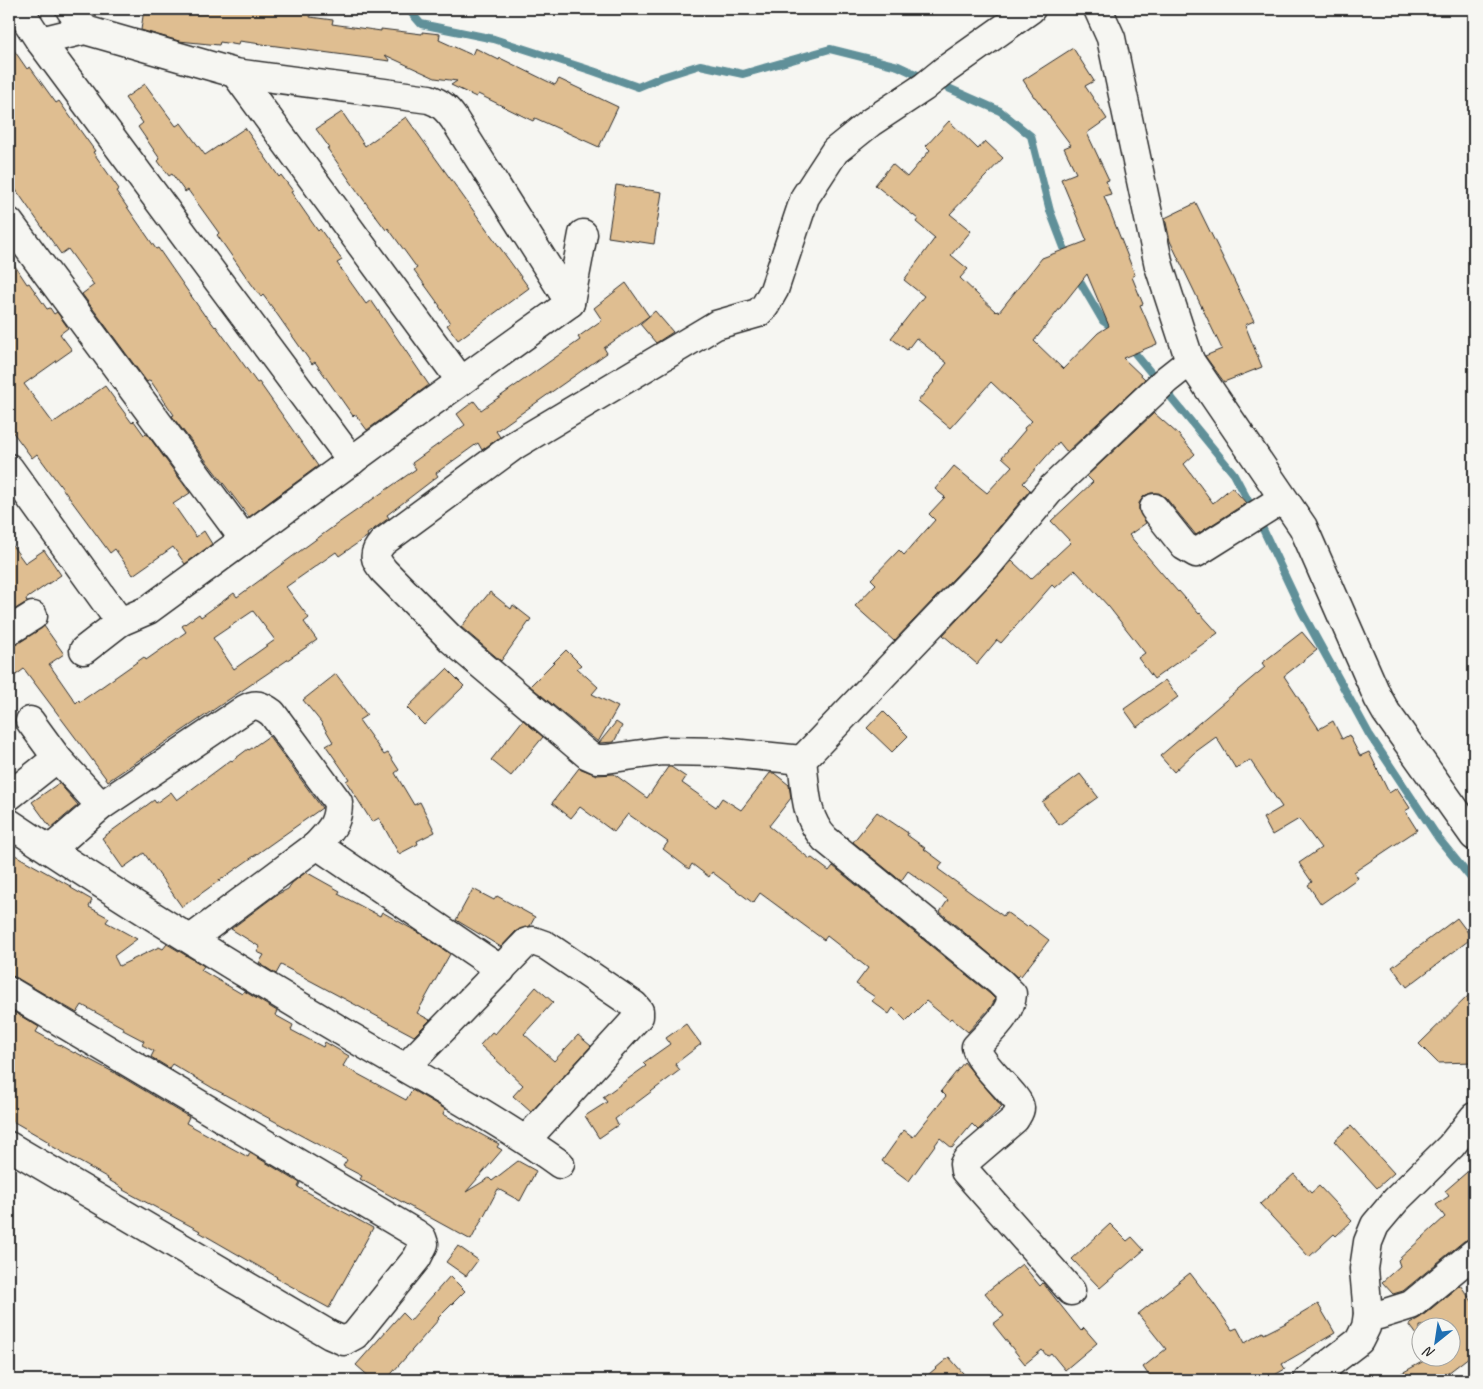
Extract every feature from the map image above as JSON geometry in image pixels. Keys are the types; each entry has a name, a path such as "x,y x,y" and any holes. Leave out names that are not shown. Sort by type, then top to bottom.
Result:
{"street":[{"path":"19,9 40,41 352,461"},
{"path":"802,760 722,752 664,752 606,759 597,759 588,755 452,640 384,571 375,559 376,550 383,542 514,445 716,325 758,313 765,306 774,290 805,197 835,151 872,122 924,87 944,70 1031,9"},
{"path":"1098,9 1111,38 1159,266 1190,361 1268,475 1265,510"},
{"path":"40,41 77,20 235,72 429,99 439,103 454,119 570,303"},
{"path":"235,72 461,381"},
{"path":"9,222 244,539"},
{"path":"84,650 120,622 136,617 148,610 570,303 583,234"},
{"path":"802,760 987,566 1052,488 1190,361"},
{"path":"9,468 120,622"},
{"path":"1154,508 1184,546 1196,553 1265,510"},
{"path":"1265,510 1303,527 1378,698 1474,836"},
{"path":"9,631 33,616"},
{"path":"50,850 101,806 245,709 252,705 272,712 338,802 338,817 334,825 317,845 191,939"},
{"path":"30,721 57,758 101,806"},
{"path":"9,796 57,758"},
{"path":"802,760 809,814 816,829 825,839 1000,982 1012,994 1007,1012 976,1047 977,1053 985,1065 1019,1103 1019,1112 1015,1119 966,1161 964,1164 965,1171 1071,1291"},
{"path":"9,823 191,939 526,1140 560,1164"},
{"path":"317,845 501,970"},
{"path":"406,1067 528,942 540,942 634,1005 639,1011 639,1016 526,1140"},
{"path":"9,991 416,1233 422,1238 424,1244 417,1258 355,1335 344,1341 330,1336 9,1146"},
{"path":"1308,1380 1359,1341 1366,1327 1368,1314 1364,1269 1368,1242 1376,1225 1396,1200 1450,1146 1474,1117"},
{"path":"1368,1314 1379,1315 1411,1306 1474,1253"}],"building":[{"path":"144,9 311,9 310,17 333,20 332,24 381,31 381,29 422,34 422,32 440,34 439,40 472,55 475,48 555,85 559,79 618,107 599,147 535,118 533,121 478,94 476,97 451,85 457,81 435,78 385,55 390,61 239,41 238,45 220,42 219,45 179,41 141,30"},
{"path":"9,43 27,69 30,67 56,103 59,101 95,151 93,152 119,189 116,191 156,249 158,248 205,316 216,326 257,383 259,382 318,466 249,517 172,416 174,415 150,380 147,382 82,294 94,285 68,249 61,254 9,180"},
{"path":"1073,48 1094,81 1085,86 1107,119 1087,133 1109,180 1106,181 1111,194 1104,196 1135,275 1132,277 1143,304 1140,305 1157,344 1123,358 1145,379 1067,452 1059,442 1023,483 1030,490 975,556 894,641 855,606 876,584 871,579 899,550 904,555 935,520 929,514 945,497 935,489 954,466 987,493 1012,466 1002,457 1025,430 1024,428 1032,421 991,382 950,428 918,401 947,363 916,338 907,350 891,338 924,296 904,280 935,238 916,222 918,219 875,185 892,164 907,177 930,150 926,146 949,121 978,149 985,141 1003,158 950,214 971,231 951,255 968,269 960,278 996,312 999,312 1042,258 1087,241 1061,179 1076,173 1064,148 1071,145 1023,80","holes":["1087,274 1109,326 1098,333 1063,369 1034,341"]},
{"path":"145,84 176,126 181,123 205,155 245,128 279,177 281,175 293,191 291,192 318,231 320,229 342,260 337,263 366,304 371,300 429,385 367,430 355,414 353,416 315,362 312,364 263,295 261,297 188,190 185,192 172,174 169,176 158,161 160,159 138,127 143,123 125,98"},
{"path":"342,112 365,146 406,117 529,288 458,340 447,325 450,323 440,306 414,270 417,268 388,228 386,230 360,195 316,129"},
{"path":"616,185 662,192 654,244 608,237"},
{"path":"1196,203 1254,321 1245,325 1262,367 1224,382 1205,356 1222,349 1170,241 1165,218"},
{"path":"9,257 47,309 50,308 54,314 57,312 68,328 60,334 72,350 24,384 53,423 105,386 132,423 134,421 144,435 147,434 190,493 173,504 196,537 204,531 212,544 185,564 173,547 133,575 115,549 110,553 37,454 32,458 9,427"},
{"path":"626,283 649,316 604,348 607,353 496,431 500,437 482,450 478,443 436,473 438,476 387,515 389,518 367,534 368,536 339,556 336,552 286,587 309,618 304,622 317,640 108,781 24,669 9,680 9,646 17,644 44,626 64,654 49,664 76,703 79,700 80,702 144,657 146,660 186,632 182,626 199,614 201,617 234,593 237,597 416,469 412,463 465,425 457,414 474,401 481,410 580,340 578,337 602,320 594,308","holes":["253,611 275,640 234,669 213,638"]},
{"path":"655,311 673,332 656,343 640,324"},
{"path":"1154,413 1179,435 1195,454 1184,464 1213,503 1232,487 1246,503 1196,535 1166,498 1159,493 1151,493 1144,496 1139,503 1139,511 1146,523 1129,535 1178,592 1218,633 1154,679 1138,658 1145,653 1109,607 1075,570 1055,588 1052,585 1001,643 997,640 977,664 943,635 1012,561 1031,579 1071,542 1051,521 1093,482 1087,476"},
{"path":"9,541 25,563 44,550 61,575 26,599 27,602 9,613"},
{"path":"490,592 511,609 513,605 531,619 501,661 461,627"},
{"path":"1302,632 1317,650 1284,676 1319,729 1333,721 1342,739 1349,735 1360,756 1369,752 1389,793 1397,788 1410,808 1405,811 1417,830 1354,872 1358,878 1321,904 1308,885 1312,882 1299,863 1321,848 1299,819 1272,835 1263,818 1282,807 1250,760 1236,769 1216,737 1194,753 1174,772 1160,756 1265,667 1262,663"},
{"path":"566,650 581,665 577,668 598,687 592,694 618,707 598,742 530,686"},
{"path":"447,669 464,686 424,725 407,708"},
{"path":"336,674 367,715 359,720 384,755 388,753 399,770 395,773 414,805 420,802 435,832 417,841 418,844 399,854 379,818 372,822 346,781 349,779 326,746 333,742 321,722 303,700"},
{"path":"1165,680 1178,697 1137,727 1124,709"},
{"path":"883,711 908,736 892,752 867,728"},
{"path":"523,720 543,737 511,776 491,760"},
{"path":"616,722 622,726 614,742 599,743"},
{"path":"269,736 322,808 182,907 144,853 123,868 102,838 154,800 156,803 171,792 177,800 231,760"},
{"path":"668,767 686,777 682,783 716,807 722,798 741,810 770,773 774,773 789,785 791,798 769,826 810,859 812,858 829,871 833,866 990,994 995,999 991,1007 968,1032 951,1018 949,1020 926,1001 906,1021 893,1008 889,1014 872,1001 875,997 856,984 868,968 827,936 824,940 760,893 753,903 712,872 709,877 692,864 689,869 663,849 668,842 628,814 614,832 580,807 571,818 552,803 579,768 597,775 614,774 647,798"},
{"path":"1080,774 1098,797 1059,825 1042,802"},
{"path":"59,783 78,805 51,828 32,802"},
{"path":"877,812 908,833 907,835 943,863 938,869 1003,916 1006,912 1027,927 1029,925 1049,940 1021,976 1017,977 940,912 948,900 908,871 901,881 853,842"},
{"path":"15,855 92,900 89,907 109,918 106,922 137,939 114,956 119,966 159,947 163,949 167,944 204,966 201,970 242,994 244,991 277,1011 275,1015 293,1025 291,1030 323,1047 325,1042 349,1056 343,1066 406,1100 412,1090 445,1109 443,1114 499,1144 497,1147 502,1150 466,1192 489,1178 492,1181 518,1161 536,1171 520,1201 498,1189 471,1240 360,1179 362,1176 343,1166 347,1160 216,1090 172,1064 169,1068 151,1057 154,1051 142,1045 144,1041 123,1030 124,1028 82,1005 77,1013 9,975 9,867"},
{"path":"306,872 340,891 338,894 380,916 382,912 421,934 450,954 417,1013 430,1020 414,1036 281,965 276,974 259,963 264,955 257,952 260,947 231,929 276,895 288,889 292,883"},
{"path":"473,889 494,900 497,896 535,917 530,926 516,931 501,947 456,920"},
{"path":"1457,918 1472,938 1407,987 1392,967"},
{"path":"536,987 553,1002 524,1034 554,1061 578,1035 591,1046 531,1112 513,1096 523,1085 480,1045 492,1032 495,1034"},
{"path":"1474,990 1474,1062 1438,1063 1419,1044"},
{"path":"9,1009 39,1027 36,1032 117,1074 189,1117 186,1123 248,1157 250,1153 300,1183 298,1187 373,1228 329,1308 200,1231 123,1190 108,1178 48,1144 49,1142 9,1119"},
{"path":"686,1024 701,1044 675,1064 680,1070 615,1119 618,1125 599,1138 585,1116 607,1102 603,1097 646,1066 643,1063 670,1044 666,1038"},
{"path":"964,1062 1002,1107 978,1130 972,1124 952,1148 940,1138 909,1181 882,1161 904,1130 913,1137 946,1096 941,1091"},
{"path":"1351,1126 1394,1173 1377,1188 1334,1141"},
{"path":"1474,1166 1474,1238 1464,1241 1403,1291 1393,1294 1382,1282 1400,1266 1398,1260 1445,1217 1436,1205 1449,1196 1445,1191"},
{"path":"1294,1174 1311,1193 1319,1186 1352,1221 1336,1236 1334,1234 1309,1257 1260,1204"},
{"path":"1110,1224 1127,1241 1132,1237 1144,1250 1100,1288 1072,1259"},
{"path":"458,1246 478,1260 466,1276 446,1262"},
{"path":"1022,1264 1040,1286 1043,1283 1081,1331 1084,1328 1097,1343 1065,1370 1051,1353 1047,1356 1042,1350 1025,1364 993,1324 1004,1316 985,1293"},
{"path":"1190,1273 1232,1330 1237,1328 1245,1343 1263,1332 1264,1334 1286,1323 1318,1304 1335,1333 1282,1364 1285,1369 1266,1380 1152,1380 1143,1367 1166,1349 1138,1314"},
{"path":"450,1276 465,1291 438,1318 386,1380 373,1380 356,1365 402,1313 410,1321"},
{"path":"1460,1285 1474,1304 1474,1353 1460,1364 1460,1316 1422,1316"},
{"path":"949,1357 969,1380 922,1380"},
{"path":"1415,1366 1457,1366 1439,1380 1389,1380"}],"waterway":[{"path":"408,9 421,24 494,39 638,87 700,65 743,74 830,49 898,66 926,79"},
{"path":"937,83 1000,111 1031,136 1050,211 1068,258"},
{"path":"1076,275 1103,321 1115,329"},
{"path":"1129,346 1234,474 1261,525 1302,612 1369,734 1439,839 1474,882"}]}
